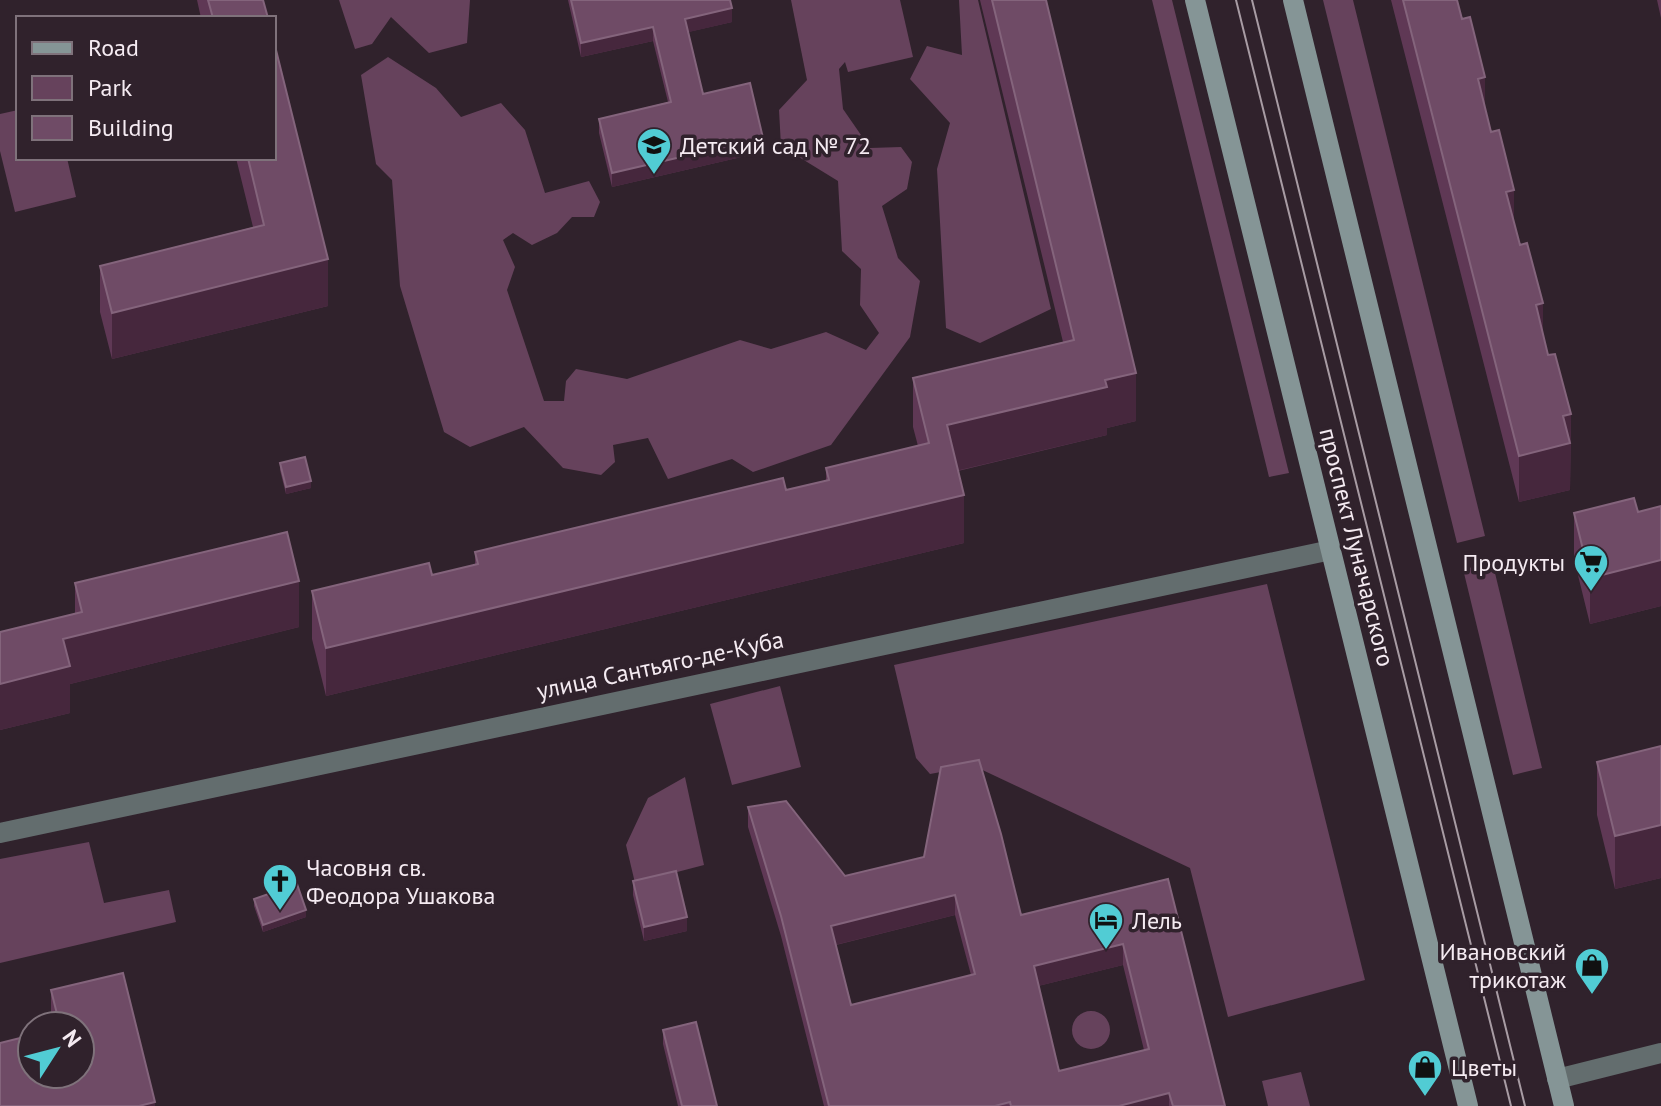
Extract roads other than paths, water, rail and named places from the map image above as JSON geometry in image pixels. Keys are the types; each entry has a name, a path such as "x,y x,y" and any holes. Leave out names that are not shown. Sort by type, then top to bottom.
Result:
{"main road":[{"name":"проспект Луначарского","path":"1195,0 1468,1106"},
{"path":"1293,0 1564,1106"}],"street":[{"name":"улица Сантьяго-де-Куба","path":"0,833 1331,550"},
{"path":"1557,1079 1661,1053"}],"tram line":[{"path":"1236,0 1511,1106"},
{"path":"1252,0 1525,1106"}],"place":[{"name":"Детский сад № 72","path":"654,176"},
{"name":"Продукты","path":"1591,593"},
{"name":"Часовня св. Феодора Ушакова","path":"280,912"},
{"name":"Лель","path":"1106,951"},
{"name":"Ивановский трикотаж","path":"1592,996"},
{"name":"Цветы","path":"1425,1098"}]}
